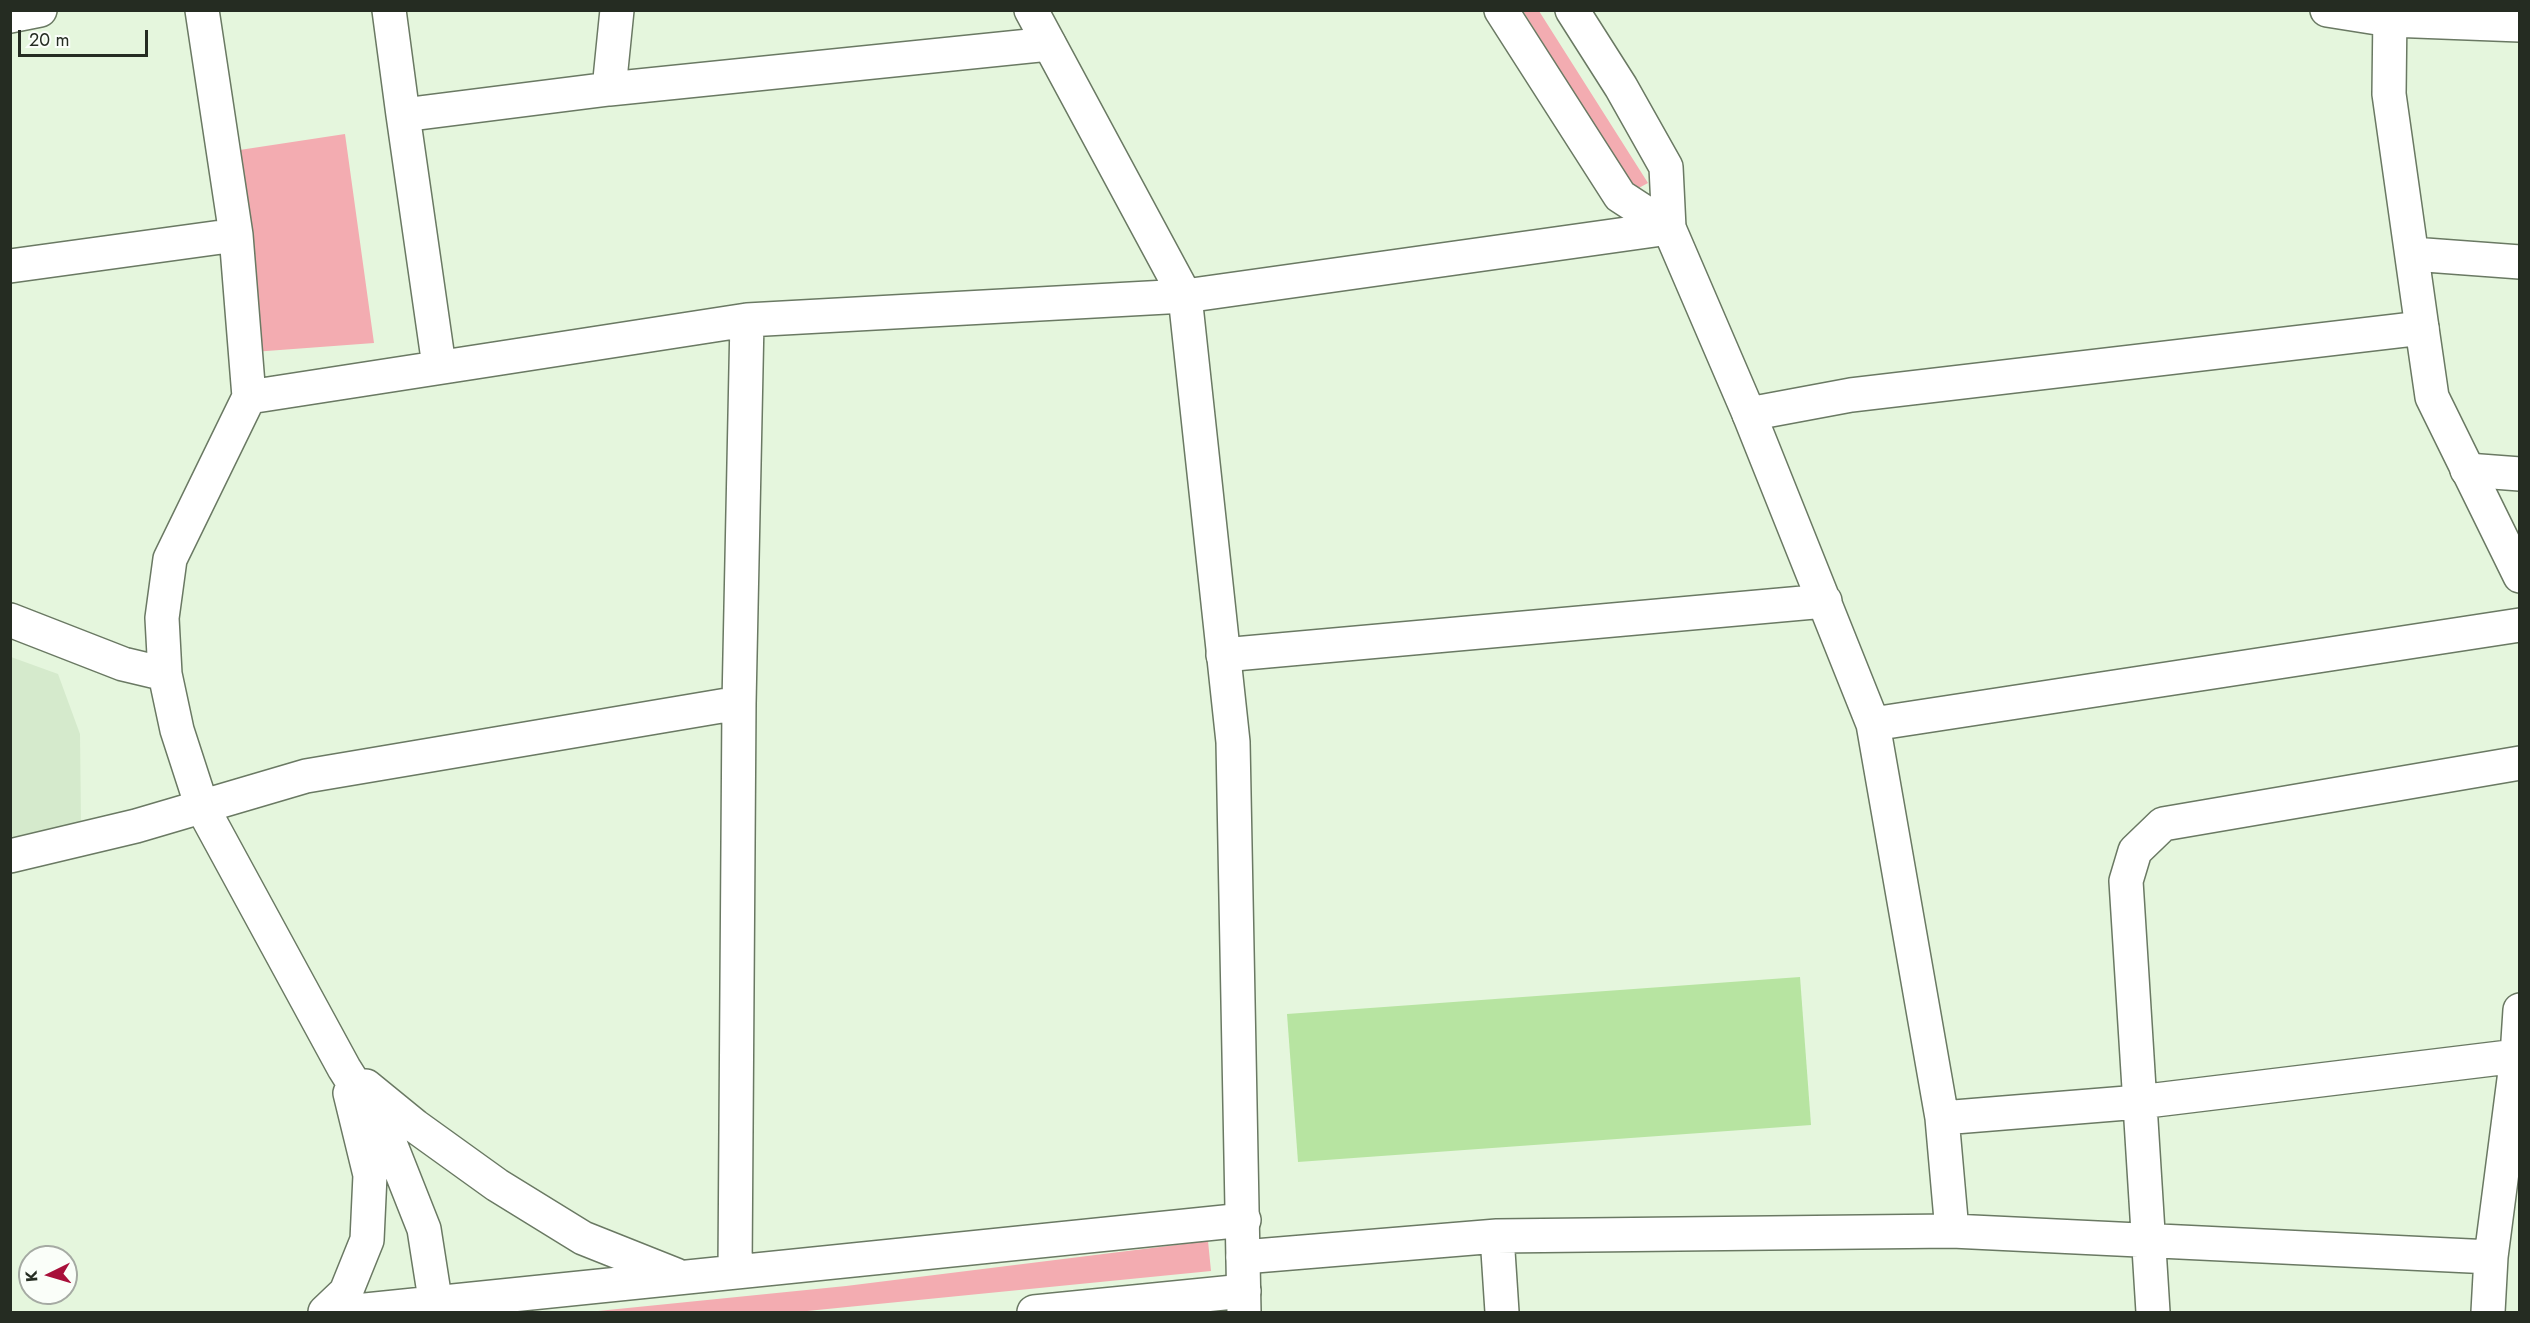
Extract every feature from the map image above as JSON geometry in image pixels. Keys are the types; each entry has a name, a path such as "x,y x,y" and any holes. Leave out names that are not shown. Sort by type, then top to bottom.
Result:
{"street":[{"path":"10,16 40,10"},
{"path":"202,10 236,235 249,397 170,559 162,618 165,674 177,730 202,807 344,1068 388,1138 424,1229 436,1308"},
{"path":"389,10 439,366"},
{"path":"609,89 617,10"},
{"path":"1031,10 1185,296 1233,742 1244,1220 1244,1302 1034,1312"},
{"path":"1501,10 1620,196 1669,228"},
{"path":"1572,10 1621,87 1666,167 1669,228 1749,414 1873,724 1942,1118 1952,1231"},
{"path":"2327,10 2520,25"},
{"path":"2390,15 2389,94 2432,397 2520,576"},
{"path":"402,115 609,89 1049,44"},
{"path":"249,397 747,320 1185,296 1669,228"},
{"path":"10,266 236,235"},
{"path":"2412,254 2520,262"},
{"path":"735,1271 739,704 747,320"},
{"path":"1749,414 1851,395 2422,328"},
{"path":"2467,470 2520,474"},
{"path":"1223,655 1825,601"},
{"path":"10,620 123,664 165,674"},
{"path":"1873,724 2520,625"},
{"path":"10,856 136,826 306,776 739,704"},
{"path":"2153,1312 2126,881 2135,851 2163,824 2520,763"},
{"path":"2488,1312 2491,1257 2517,1056 2520,1010"},
{"path":"1942,1118 2139,1102 2517,1056"},
{"path":"344,1068 415,1126 497,1185 573,1232 682,1277"},
{"path":"325,1312 346,1292 367,1240 370,1175 344,1068"},
{"path":"346,1312 436,1308 735,1271 1244,1220"},
{"path":"1244,1257 1497,1236 1952,1231 2491,1257"},
{"path":"1497,1236 1502,1312"}],"shaded area":[{"path":"1523,11 1539,11 1648,183 1635,190"},
{"path":"345,134 374,343 253,352 233,151"},
{"path":"11,657 58,674 80,734 81,823 11,837"},
{"path":"1208,1241 1211,1271 797,1312 588,1312 846,1286"}],"building":[{"path":"1800,977 1811,1125 1298,1162 1287,1014"}]}
